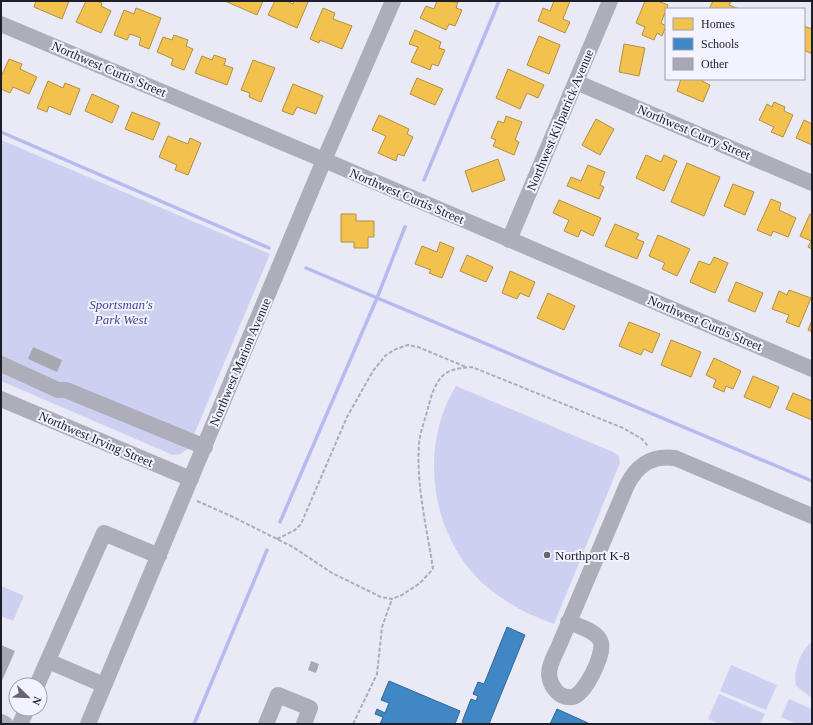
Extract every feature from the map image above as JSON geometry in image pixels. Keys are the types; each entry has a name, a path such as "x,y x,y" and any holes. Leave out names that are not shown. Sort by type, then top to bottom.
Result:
{"street":[{"name":"Northwest Kilpatrick Avenue","path":"509,240 610,1"},
{"name":"Northwest Marion Avenue","path":"88,724 205,447 388,2"},
{"name":"Northwest Curtis Street","path":"1,24 324,160 812,369"},
{"name":"Northwest Curry Street","path":"576,82 812,182"},
{"path":"1,364 58,390 66,390 205,447"},
{"name":"Northwest Irving Street","path":"1,399 191,479"},
{"path":"568,622 631,476 644,464 654,459 666,457 675,458 812,516"},
{"path":"41,677 104,533 159,556"},
{"path":"48,661 104,685"},
{"path":"266,724 278,695 310,708 304,724"},
{"path":"1,722 5,724"}],"path":[{"path":"277,539 296,530 301,524 347,417 373,371 386,355 396,349 408,345 418,347 467,367"},
{"path":"184,495 231,516 293,547 332,573 381,597 392,599 402,595 420,583 433,569 418,463 419,442 430,399 436,384 447,372 472,367 501,377 623,428 642,439 649,447 654,459"},
{"path":"353,724 377,674 382,627 392,599"}],"green space":[{"name":"Sportsman's Park West","path":"1,140 270,254 188,449 180,454 173,455 1,381"},
{"path":"456,386 613,452 619,456 620,463 554,624 537,618 506,601 492,591 472,572 455,549 444,523 436,495 434,467 436,439 444,411"},
{"path":"1,586 24,596 13,621 1,616"},
{"path":"812,641 812,698 796,686 795,680 798,662 804,650"},
{"path":"731,665 777,685 766,710 720,691"},
{"path":"719,694 765,714 760,724 719,724 708,719"},
{"path":"789,699 812,709 812,724 797,724 781,717"}],"building: Homes":[{"path":"36,1 69,1 62,19 34,7"},
{"path":"86,1 97,1 102,3 101,6 111,11 101,33 76,22"},
{"path":"225,1 263,1 257,15"},
{"path":"275,1 287,1 293,4 294,1 308,2 297,28 268,15"},
{"path":"437,1 458,2 456,8 462,10 455,26 449,24 446,30 420,18 426,6 434,9"},
{"path":"554,1 570,1 563,19 570,22 565,33 538,21 543,8 550,11"},
{"path":"645,1 658,1 668,5 667,8 665,8 665,13 661,23 665,25 662,36 657,33 654,40 642,35 645,27 636,23"},
{"path":"713,1 731,1 729,5 736,8 710,8"},
{"path":"136,8 161,18 149,49 139,45 141,38 130,34 127,40 114,35 124,10 134,14"},
{"path":"323,8 335,13 333,19 352,26 342,49 320,40 319,43 310,39"},
{"path":"805,26 812,29 812,54 805,50"},
{"path":"415,30 441,42 439,48 445,50 438,66 432,64 430,70 411,62 418,47 409,44"},
{"path":"174,35 188,40 186,46 193,49 184,70 171,65 173,59 157,52 163,37 172,40"},
{"path":"539,36 560,45 549,74 527,65"},
{"path":"624,44 645,48 639,76 619,72"},
{"path":"214,55 226,59 224,65 233,68 227,85 195,73 202,56 212,60"},
{"path":"9,59 22,64 20,69 37,77 29,94 13,87 10,93 1,89 1,77"},
{"path":"253,60 275,68 261,102 249,97 250,93 241,90"},
{"path":"508,69 544,85 538,98 527,93 520,109 496,98"},
{"path":"417,78 443,89 435,105 410,94"},
{"path":"681,80 702,80 710,85 703,102 677,91"},
{"path":"48,81 63,88 65,83 80,89 70,115 49,106 47,112 37,108"},
{"path":"293,84 323,96 316,114 297,107 293,115 282,111"},
{"path":"92,94 119,106 112,123 85,111"},
{"path":"774,102 785,107 784,111 793,115 783,137 771,132 774,127 759,120 767,104 772,107"},
{"path":"132,112 160,123 153,140 125,129"},
{"path":"379,115 409,129 407,134 413,137 404,156 398,154 396,161 378,153 386,136 372,130"},
{"path":"506,116 522,122 515,140 519,142 514,155 493,146 496,140 491,138 498,121 504,123"},
{"path":"596,119 614,129 600,155 582,145"},
{"path":"804,120 812,124 812,145 796,138"},
{"path":"168,136 188,144 190,138 201,143 188,175 175,170 177,165 159,157"},
{"path":"646,155 661,162 664,155 677,161 664,191 636,178"},
{"path":"498,159 505,180 472,192 465,171"},
{"path":"687,163 720,177 704,216 671,202"},
{"path":"588,165 605,172 600,185 604,187 599,199 567,186 571,177 581,181"},
{"path":"733,184 754,192 745,215 724,206"},
{"path":"771,199 781,203 779,210 796,218 788,237 773,231 771,236 757,230"},
{"path":"559,200 601,218 593,236 581,230 578,237 564,231 569,220 553,213"},
{"path":"341,214 356,214 356,221 374,221 374,237 368,237 368,248 354,248 354,242 341,242"},
{"path":"810,214 812,215 812,249 808,247 811,241 800,236"},
{"path":"615,224 639,234 636,239 644,242 637,259 605,246"},
{"path":"658,235 690,249 677,276 662,269 665,263 649,256"},
{"path":"440,242 454,248 442,278 429,273 431,270 415,264 422,246 437,252"},
{"path":"467,255 493,267 486,282 460,271"},
{"path":"714,257 728,263 715,293 690,282 699,261 710,265"},
{"path":"510,271 535,282 529,297 520,293 517,299 502,293"},
{"path":"736,282 763,293 755,312 728,301"},
{"path":"789,290 811,298 799,327 786,322 789,315 772,309 779,291 787,295"},
{"path":"548,293 575,306 564,330 537,318"},
{"path":"812,320 812,332 808,330"},
{"path":"629,322 660,334 652,353 644,349 641,355 619,346"},
{"path":"671,340 701,352 691,377 661,365"},
{"path":"714,358 741,371 733,389 726,386 724,392 713,387 716,380 706,375"},
{"path":"753,376 779,387 770,408 744,397"},
{"path":"793,393 812,401 812,420 786,409"}],"building: Schools":[{"path":"507,627 525,635 489,724 466,724 462,722 471,699 476,701 478,696 473,694 478,682 484,684"},
{"path":"389,681 460,711 455,724 380,724 383,717 375,714 377,709 385,713 389,703 381,700"},
{"path":"557,709 588,723 550,724"}],"building: Other":[{"path":"33,347 62,360 57,372 28,359"},
{"path":"1,645 15,651 1,683"},
{"path":"311,661 319,664 316,673 308,670"}],"waterway":[{"path":"424,180 499,1"},
{"path":"1,132 269,248"},
{"path":"280,522 377,298 405,227"},
{"path":"306,268 812,481"},
{"path":"194,724 267,550"}],"place":[{"name":"Northport K-8","path":"547,555"}]}
